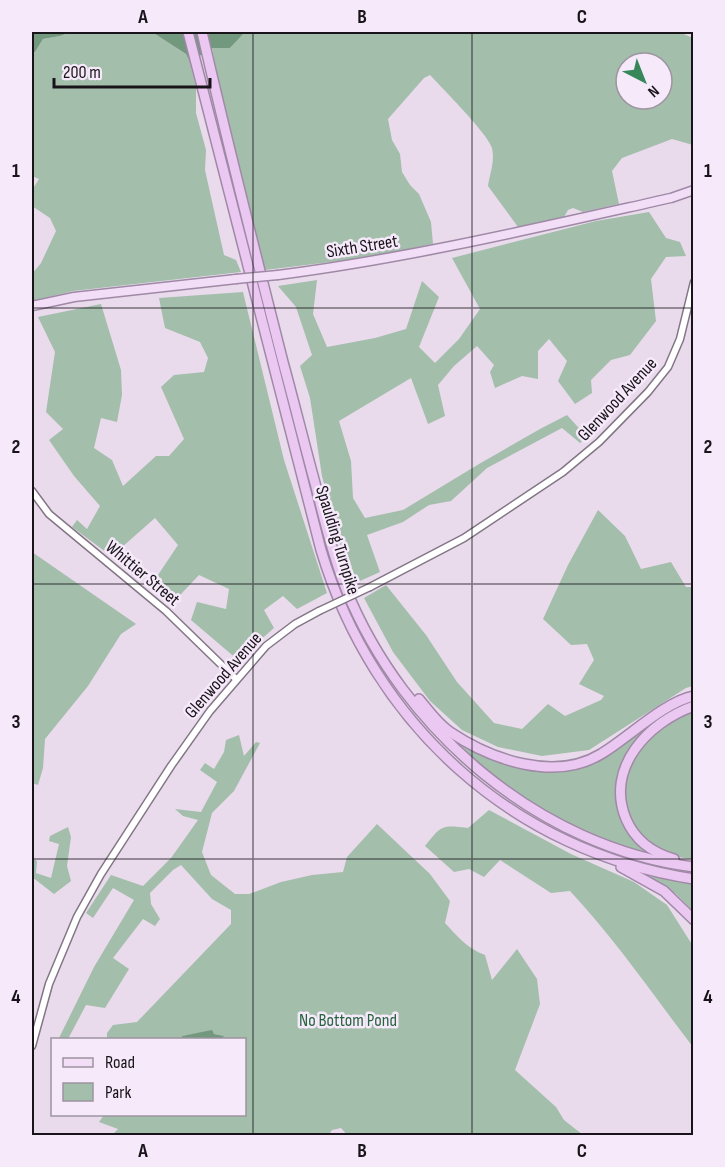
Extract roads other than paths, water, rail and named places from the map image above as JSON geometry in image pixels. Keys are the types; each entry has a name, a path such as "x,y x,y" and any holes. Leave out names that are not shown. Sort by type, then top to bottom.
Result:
{"highway":[{"name":"Spaulding Turnpike","path":"188,32 321,550 332,586 356,638 379,678 425,738 481,789 512,810 561,838 603,856 648,870 693,879"},
{"name":"Spaulding Turnpike","path":"202,32 280,351 336,558 354,607 384,662 442,736 461,755 511,794 562,825 634,855 693,866"},
{"path":"384,662 396,671 424,706 450,732 498,756 526,765 558,766 586,761 612,748 676,703 693,696"},
{"path":"693,706 669,717 641,740 622,774 620,789 625,817 641,841 658,853 693,866"},
{"path":"603,856 664,891 693,921"}],"main road":[{"name":"Sixth Street","path":"32,306 74,297 345,266 429,251 671,198 693,190"}],"street":[{"name":"Glenwood Avenue","path":"32,1046 49,984 82,906 171,766 236,679 274,638 295,624 464,538 563,472 598,442 648,392 668,367 680,339 693,282"},
{"name":"Whittier Street","path":"32,491 49,514 165,611 236,679"}],"park label":[{"name":"No Bottom Pond","path":"348,1020"}]}
